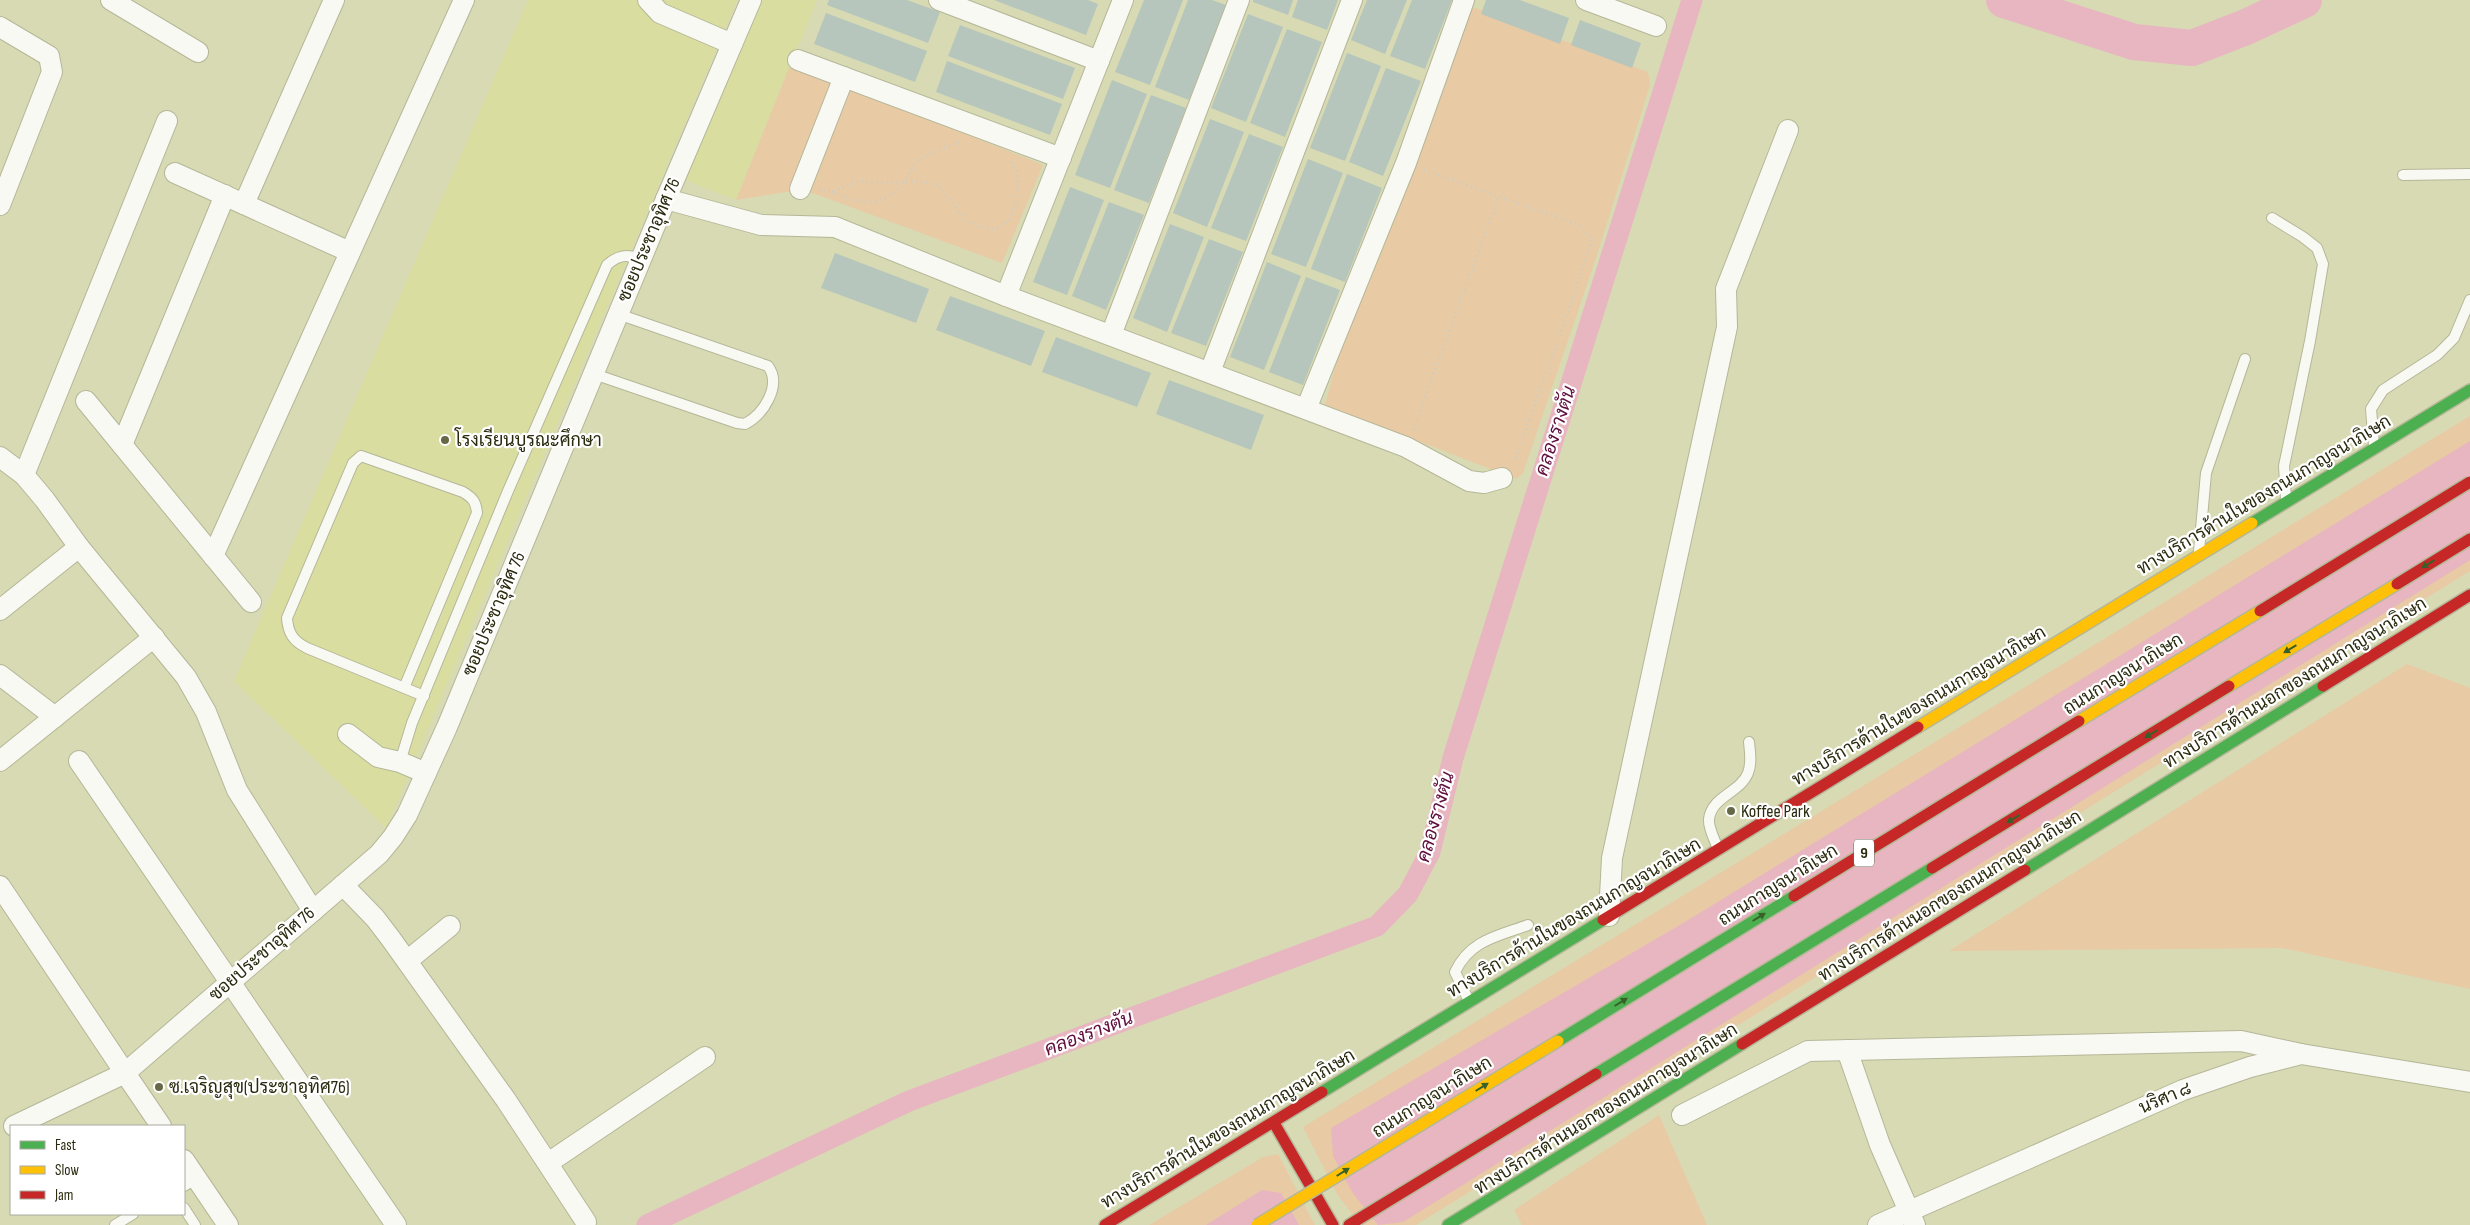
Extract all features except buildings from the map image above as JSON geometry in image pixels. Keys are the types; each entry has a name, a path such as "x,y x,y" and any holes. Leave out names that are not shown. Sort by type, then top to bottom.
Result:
{"main road":[{"name":"ทางบริการด้านในของถนนกาญจนาภิเษก","path":"1105,1225 2470,390"},
{"name":"ถนนกาญจนาภิเษก","path":"1257,1225 2470,482"},
{"path":"1349,1225 2470,539"},
{"name":"ทางบริการด้านนอกของถนนกาญจนาภิเษก","path":"1448,1225 2470,595"},
{"path":"1274,1122 1333,1225"}],"street":[{"path":"111,0 198,52"},
{"path":"244,204 334,0"},
{"path":"213,556 464,0"},
{"path":"648,0 660,13 732,44"},
{"name":"ซอยประชาอุทิศ 76","path":"16,1125 125,1073 343,885 378,854 393,837 407,814 454,710 640,259 751,0"},
{"path":"938,0 1099,61"},
{"path":"1006,296 1123,0"},
{"path":"1111,335 1239,0"},
{"path":"1210,372 1352,0"},
{"path":"1306,409 1406,163 1464,0"},
{"path":"1586,0 1656,26"},
{"path":"0,27 49,56 52,72 0,205"},
{"path":"798,60 1061,158"},
{"path":"800,189 844,77"},
{"path":"24,475 167,121"},
{"path":"1609,916 1612,858 1727,327 1726,289 1788,130"},
{"path":"175,173 350,252"},
{"path":"122,445 225,195"},
{"path":"666,199 761,225 835,227 1006,296 1406,447 1469,481 1484,483 1502,478"},
{"path":"86,401 251,602"},
{"path":"0,457 24,475 45,500 79,547 186,677 206,712 241,797 312,910"},
{"path":"0,610 79,547"},
{"path":"0,761 154,637"},
{"path":"0,675 55,717"},
{"path":"348,734 378,756 400,762 426,773"},
{"path":"79,761 396,1225"},
{"path":"343,885 381,925 506,1100 586,1222"},
{"path":"0,886 160,1125"},
{"path":"406,960 450,926"},
{"path":"1682,1115 1808,1051 2241,1041 2300,1054"},
{"path":"1847,1050 1880,1145 1912,1218"},
{"name":"นริศา ๘","path":"1878,1225 1912,1218 2183,1090 2250,1067 2300,1054 2470,1082"},
{"path":"548,1163 705,1057"},
{"path":"185,1164 190,1182 228,1225"}],"lane":[{"path":"2403,174 2470,174"},
{"path":"2272,218 2317,248 2323,264 2310,341 2284,466 2286,502"},
{"path":"400,762 412,724 508,491 607,265 615,257 622,255 640,259"},
{"path":"2374,449 2371,409 2379,396 2383,390 2437,355 2454,338 2470,300"},
{"path":"594,374 737,424 745,424 761,412 774,384 773,374 768,366 618,314"},
{"path":"2198,556 2206,473 2245,359"},
{"path":"404,688 477,513 476,504 472,497 463,492 361,456 353,463 287,618 288,629 296,642 307,648 404,688 424,696"},
{"path":"1718,850 1709,821 1713,805 1736,787 1748,774 1751,764 1749,742"},
{"path":"1470,1002 1455,972 1461,959 1475,945 1528,925"},
{"path":"185,1210 194,1225"},
{"path":"115,1225 130,1215"}],"path":[{"path":"800,189 832,192 856,202 873,203 888,198 904,182 916,163 940,149 961,141 969,143"},
{"path":"832,192 858,181 921,181 938,185 966,220 979,227 994,229 1008,221 1018,198 1018,176 1007,155"},
{"path":"1406,163 1580,225 1592,237 1572,301 1511,470 1502,478"},
{"path":"1406,447 1499,196"}],"shaded area":[{"name":"โรงเรียนบูรณะศึกษา","path":"528,0 737,0 386,828 234,681"},
{"path":"759,0 817,0 736,200 683,179"},
{"path":"1476,8 1648,72 1650,85 1597,255 1523,473 1516,479 1325,405 1336,364 1464,12"},
{"path":"791,63 1043,165 1002,263 813,193 786,192 736,200"},
{"path":"2470,416 2470,571 1416,1225 1360,1225 1337,1194 1303,1127"},
{"path":"2470,441 2470,560 1403,1222 1378,1225 1352,1192 1333,1156 1331,1128 1685,922"},
{"path":"2407,664 2470,688 2470,989 2282,948 1949,951"},
{"path":"1659,1115 1707,1225 1522,1225 1514,1210"},
{"path":"1278,1154 1315,1225 1149,1225 1263,1157"},
{"path":"1262,1190 1281,1193 1299,1225 1206,1225"}],"waterway":[{"name":"คลองรางตัน","path":"647,1225 909,1101 1377,926 1408,894 1430,852 1453,758 1692,0"},
{"path":"2004,0 2134,42 2192,48 2246,27 2304,0"}],"traffic: fast":[{"path":"2252,523 2470,390"},
{"path":"2025,870 2323,686"},
{"path":"1596,1074 1932,868"},
{"path":"1558,1041 1794,896"},
{"path":"1322,1092 1603,920"},
{"path":"1448,1225 1742,1044"}],"traffic: slow":[{"path":"1918,727 2252,523"},
{"path":"2229,686 2397,584"},
{"path":"2079,721 2260,611"},
{"path":"1257,1225 1558,1041"}],"traffic: jam":[{"path":"2260,611 2470,482"},
{"path":"2397,584 2470,539"},
{"path":"2323,686 2470,595"},
{"path":"1932,868 2229,686"},
{"path":"1794,896 2079,721"},
{"path":"1603,920 1918,727"},
{"path":"1742,1044 2025,870"},
{"path":"1349,1225 1596,1074"},
{"path":"1105,1225 1322,1092"},
{"path":"1274,1123 1333,1225"}],"place":[{"name":"โรงเรียนบูรณะศึกษา","path":"445,440"},
{"name":"Koffee Park","path":"1731,811"},
{"name":"ซ.เจริญสุข(ประชาอุทิศ76)","path":"159,1087"}]}
